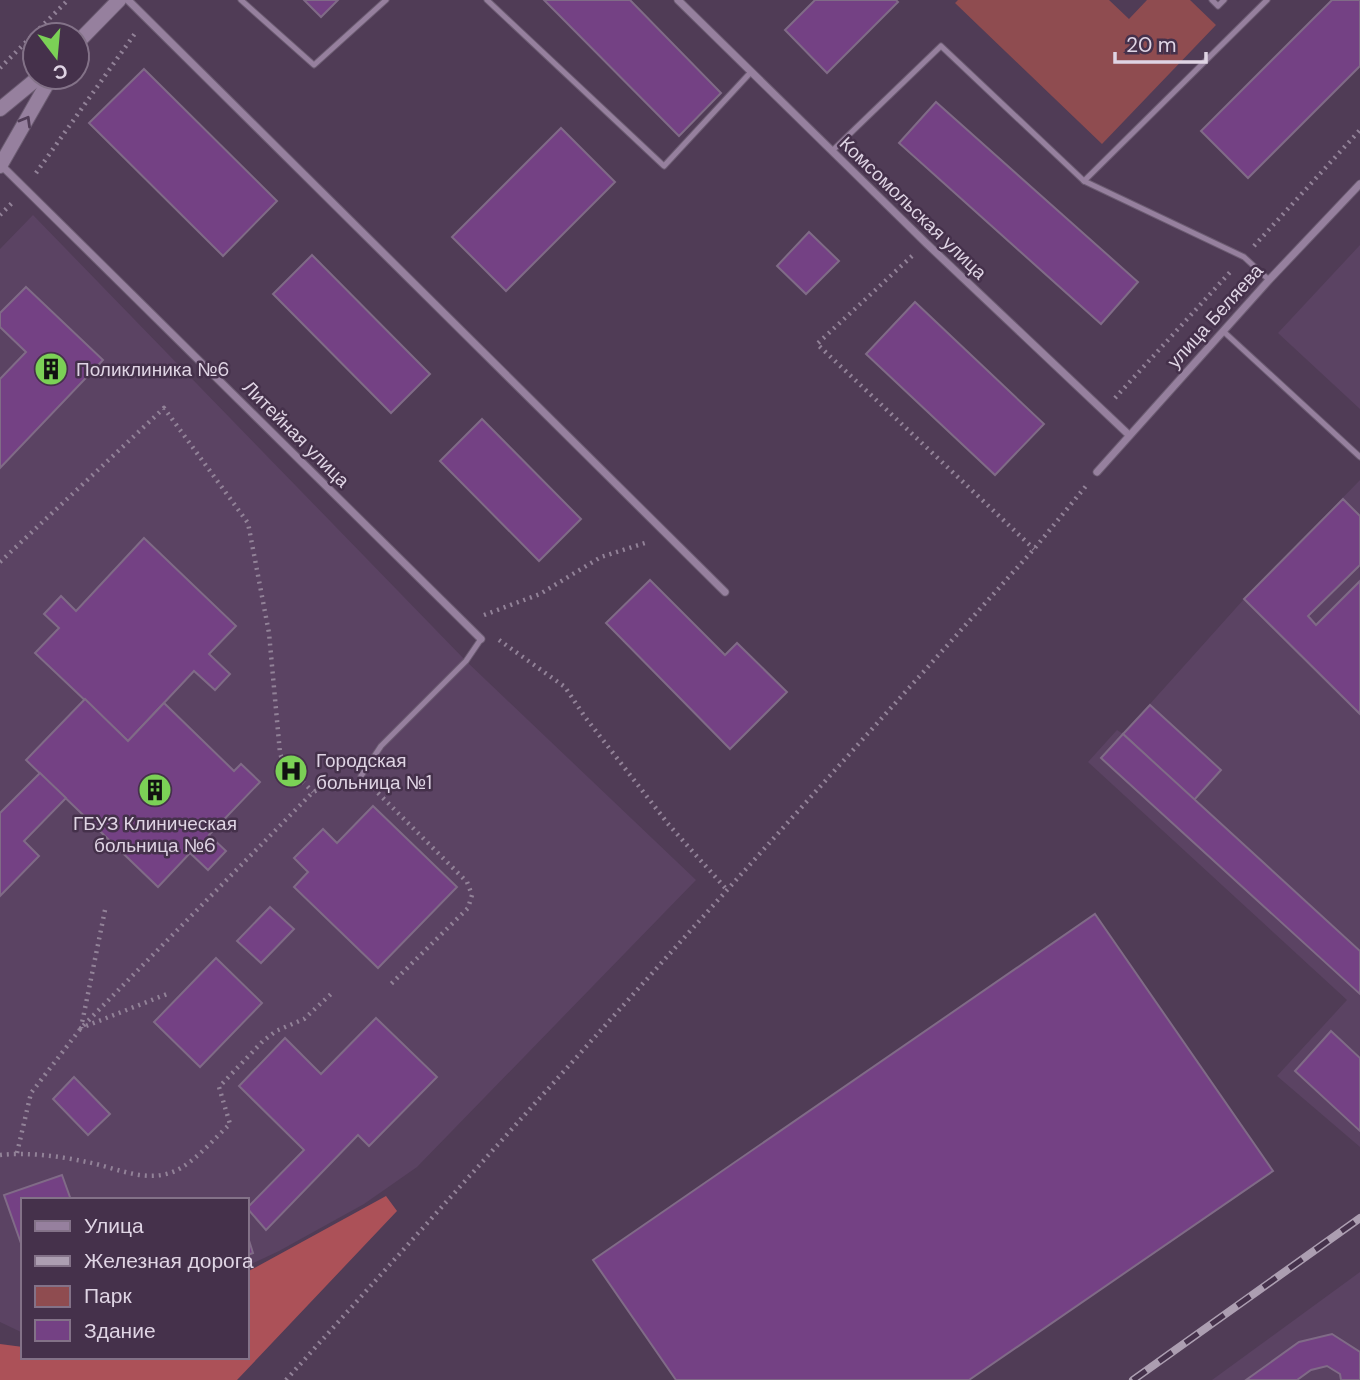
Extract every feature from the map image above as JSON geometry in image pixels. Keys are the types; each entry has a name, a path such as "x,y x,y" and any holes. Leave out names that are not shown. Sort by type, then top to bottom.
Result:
{"street":[{"path":"91,29 119,0"},
{"path":"128,0 725,592"},
{"name":"Комсомольская улица","path":"678,0 926,243 1129,435"},
{"path":"0,108 21,91"},
{"path":"0,164 43,91"},
{"name":"Литейная улица","path":"0,164 481,639"},
{"name":"улица Беляева","path":"1097,472 1269,280 1360,184"}],"lane":[{"path":"241,0 314,65 386,0"},
{"path":"487,0 664,166 751,72"},
{"path":"1212,0 1218,6 1224,0"},
{"path":"1084,181 1266,0"},
{"path":"832,151 941,46 1084,181 1244,257 1269,280"},
{"path":"1223,331 1360,457"},
{"path":"361,776 381,746 466,661 481,639"}],"path":[{"path":"0,68 68,0"},
{"path":"0,215 25,188 146,18"},
{"path":"926,243 817,344 1034,549"},
{"path":"0,562 164,408 248,523 269,633 280,753 284,762 313,792"},
{"path":"286,1380 1034,549 1097,472"},
{"path":"464,622 540,594 601,557 669,536"},
{"path":"491,634 565,687 584,717 669,825 727,890"},
{"path":"17,1153 31,1093 81,1028 313,792 336,781 361,776 467,882 472,895 468,908 390,985"},
{"path":"81,1028 105,910"},
{"path":"0,1155 17,1153 85,1161 145,1177 168,1173 182,1167 230,1124 219,1087 263,1041 276,1031 304,1019 332,993"},
{"path":"81,1028 167,995"}],"shaded area":[{"name":"Городская больница №1","path":"33,215 466,661 696,880 417,1167 364,1204 279,1251 248,1266 248,1198 21,1198 21,1332 0,1322 0,249"},
{"path":"1360,245 1360,409 1278,333"},
{"path":"1360,480 1360,1147 1277,1076 1347,1000 1088,762 1117,730 1123,734 1244,599"},
{"path":"386,1196 397,1211 237,1380 0,1380 0,1344 21,1347 21,1359 248,1359 248,1271"},
{"path":"1360,1272 1360,1380 1212,1380"}],"green space":[{"path":"958,0 1109,0 1129,19 1147,0 1190,0 1216,25 1102,144 955,3"}],"building":[{"path":"304,0 338,0 321,17"},
{"path":"544,0 630,0 721,93 679,136"},
{"path":"815,0 898,2 827,73 785,30"},
{"path":"1332,0 1360,0 1360,66 1248,178 1201,131"},
{"path":"144,69 277,201 223,256 89,123"},
{"path":"936,102 1138,282 1101,324 899,143"},
{"path":"561,128 615,182 506,291 452,237"},
{"path":"809,232 839,261 806,294 777,266"},
{"path":"312,255 430,374 391,413 273,294"},
{"name":"Поликлиника №6","path":"26,287 103,360 0,468 0,379 26,352 0,327 0,313"},
{"path":"915,302 1044,424 995,475 866,354"},
{"path":"482,419 581,519 539,561 440,461"},
{"path":"1343,499 1360,516 1360,565 1308,616 1316,625 1360,581 1360,714 1244,599"},
{"path":"144,538 236,626 209,654 230,674 215,690 194,671 128,741 35,653 59,628 44,614 61,596 76,611"},
{"path":"650,580 725,655 737,643 787,692 730,749 606,623"},
{"name":"ГБУЗ Клиническая больница №6","path":"85,699 128,741 164,703 234,771 241,764 260,782 209,835 226,851 208,870 190,853 158,887 26,760"},
{"path":"1150,705 1221,770 1194,800 1123,734"},
{"path":"1123,734 1360,951 1360,994 1101,758"},
{"path":"40,773 66,798 24,841 39,856 0,896 0,813"},
{"path":"373,806 457,887 378,968 294,887 308,872 294,858 323,829 337,843"},
{"path":"270,907 294,929 261,963 237,941"},
{"path":"1095,914 1273,1171 969,1380 676,1380 593,1260"},
{"path":"216,958 262,1003 200,1067 154,1022"},
{"path":"376,1018 437,1077 369,1146 358,1135 266,1230 248,1207 304,1150 239,1086 285,1038 321,1074"},
{"path":"1331,1031 1360,1058 1360,1131 1295,1071"},
{"path":"74,1077 110,1114 88,1135 53,1099"},
{"path":"62,1175 70,1198 21,1198 21,1243 4,1195"},
{"path":"248,1237 253,1253 248,1255"},
{"path":"1332,1334 1360,1352 1360,1380 1341,1380 1340,1374 1327,1366 1311,1370 1297,1380 1246,1380 1299,1342"}],"railway":[{"path":"1133,1380 1360,1218"}],"place":[{"name":"Поликлиника №6","path":"51,369"},
{"name":"Городская больница №1","path":"291,771"},
{"name":"ГБУЗ Клиническая больница №6","path":"155,790"}]}
